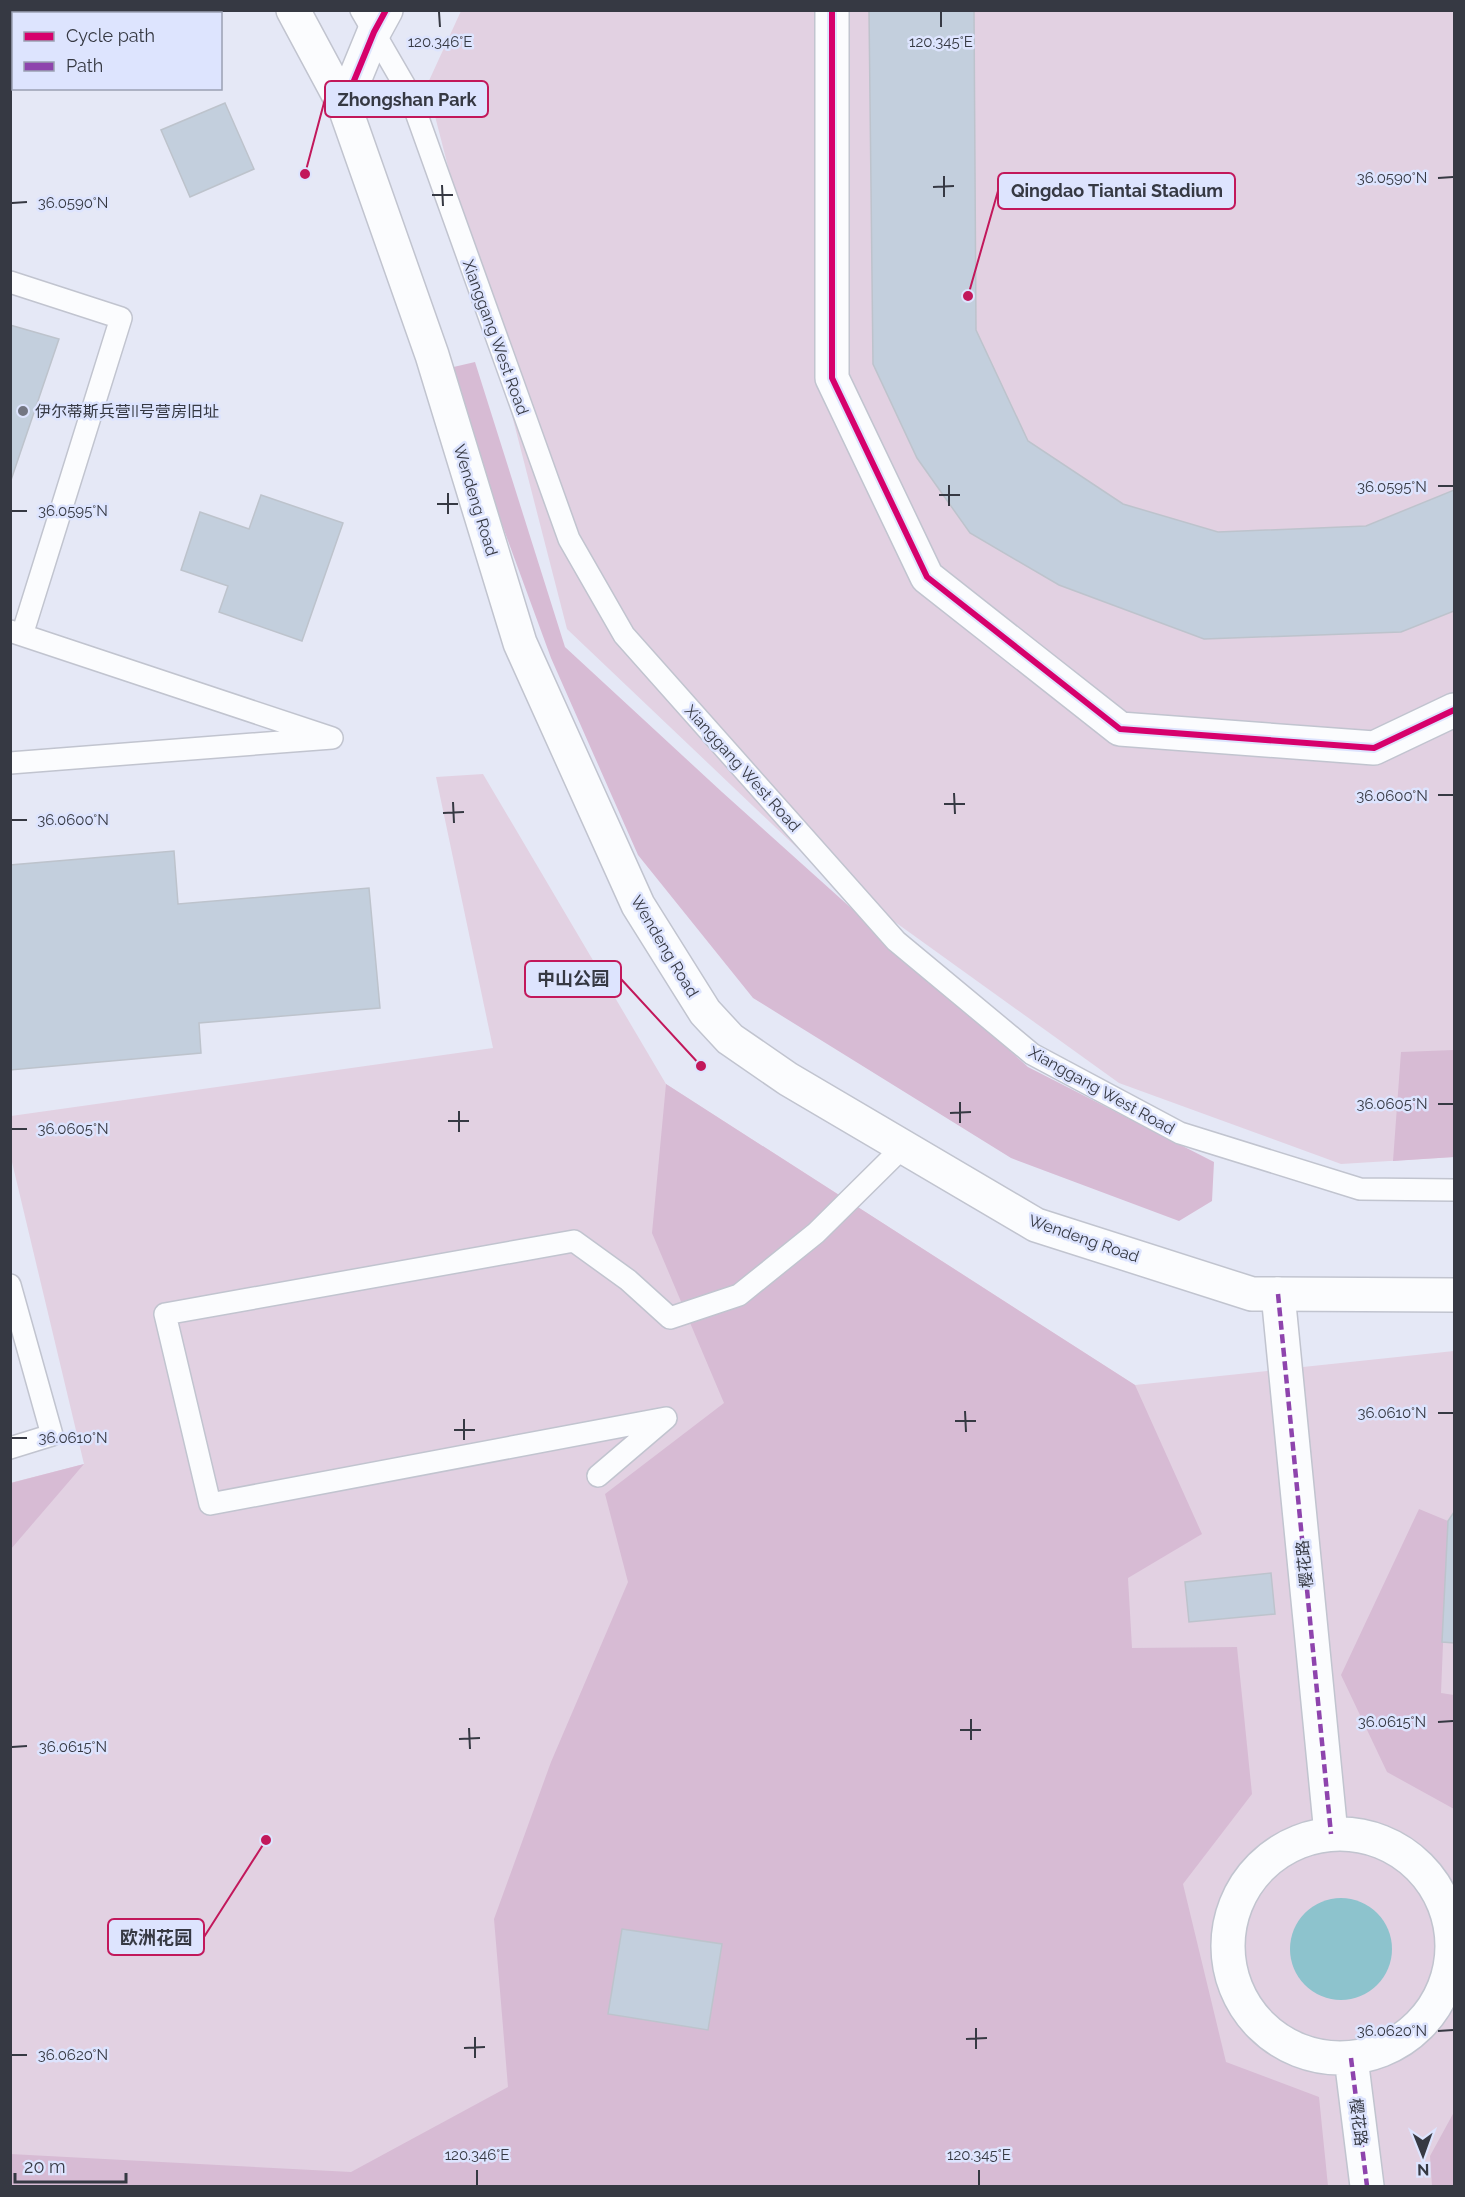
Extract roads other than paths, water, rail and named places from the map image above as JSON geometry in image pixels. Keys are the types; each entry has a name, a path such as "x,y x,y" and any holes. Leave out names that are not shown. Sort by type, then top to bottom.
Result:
{"street":[{"path":"293,10 344,105"},
{"path":"832,10 832,378 927,577 1120,729 1374,748 1455,710"},
{"path":"344,105 374,18"},
{"name":"Wendeng Road","path":"344,105 432,355 520,643 638,905 705,1012 730,1039 788,1079 1036,1225 1252,1294 1455,1295"},
{"name":"樱花路","path":"1278,1294 1331,1834"},
{"path":"1331,1834 1370,1838 1405,1854 1433,1882 1449,1917 1453,1956 1443,1993 1421,2025 1389,2048 1351,2058 1316,2056 1283,2043 1256,2020 1237,1990 1228,1956 1230,1920 1244,1888 1266,1861 1297,1843 1331,1834"},
{"name":"樱花路","path":"1351,2058 1367,2187"}],"lane":[{"name":"Xianggang West Road","path":"374,18 409,93 569,539 624,635 896,941 1032,1054 1180,1133 1360,1189 1455,1190"},
{"path":"10,282 121,318 16,633 332,738 10,763"},
{"path":"598,1476 666,1418 210,1504 165,1314 574,1241 627,1280 670,1318 739,1295 816,1233 903,1147"},
{"path":"10,1285 52,1435 10,1448"}],"water":[{"path":"1341,1898 1361,1902 1377,1913 1388,1929 1392,1949 1388,1969 1377,1985 1361,1996 1341,2000 1321,1996 1305,1985 1294,1969 1290,1949 1294,1929 1305,1913 1321,1902"}],"place":[{"name":"Zhongshan Park","path":"305,174"},
{"name":"Qingdao Tiantai Stadium","path":"968,296"},
{"name":"伊尔蒂斯兵营II号营房旧址","path":"23,411"},
{"name":"中山公园","path":"701,1066"},
{"name":"欧洲花园","path":"266,1840"}]}
